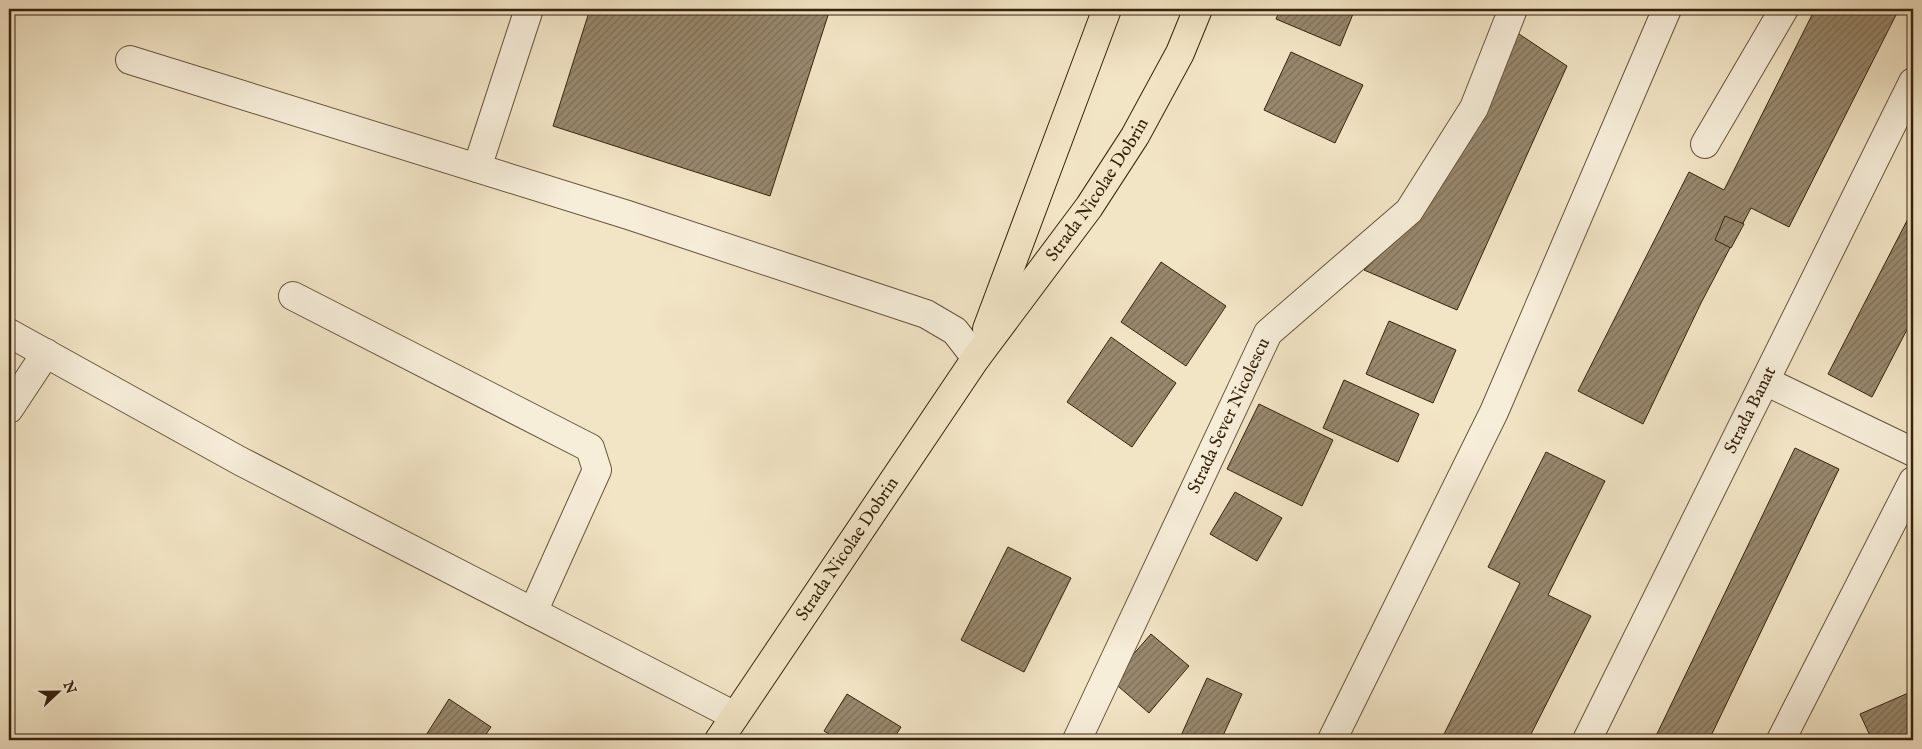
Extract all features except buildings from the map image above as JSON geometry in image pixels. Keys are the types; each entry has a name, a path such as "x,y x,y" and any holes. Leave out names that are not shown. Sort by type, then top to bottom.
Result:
{"main road":[{"name":"Strada Nicolae Dobrin","path":"976,358 1107,9"},
{"name":"Strada Nicolae Dobrin","path":"719,740 976,358 1090,207 1130,144 1180,53 1198,9"}],"street":[{"path":"477,168 529,9"},
{"name":"Strada Sever Nicolescu","path":"1077,740 1268,333 1410,212 1474,108 1512,9"},
{"path":"1332,740 1494,412 1667,9"},
{"path":"1705,144 1784,9"},
{"path":"130,60 628,215 926,314 955,331 976,358"},
{"name":"Strada Banat","path":"1587,740 1913,82"},
{"path":"293,296 590,448 597,470 533,612"},
{"path":"9,333 240,461 735,716"},
{"path":"9,408 46,353"},
{"path":"1765,381 1913,452"},
{"path":"1781,740 1913,481"}]}
